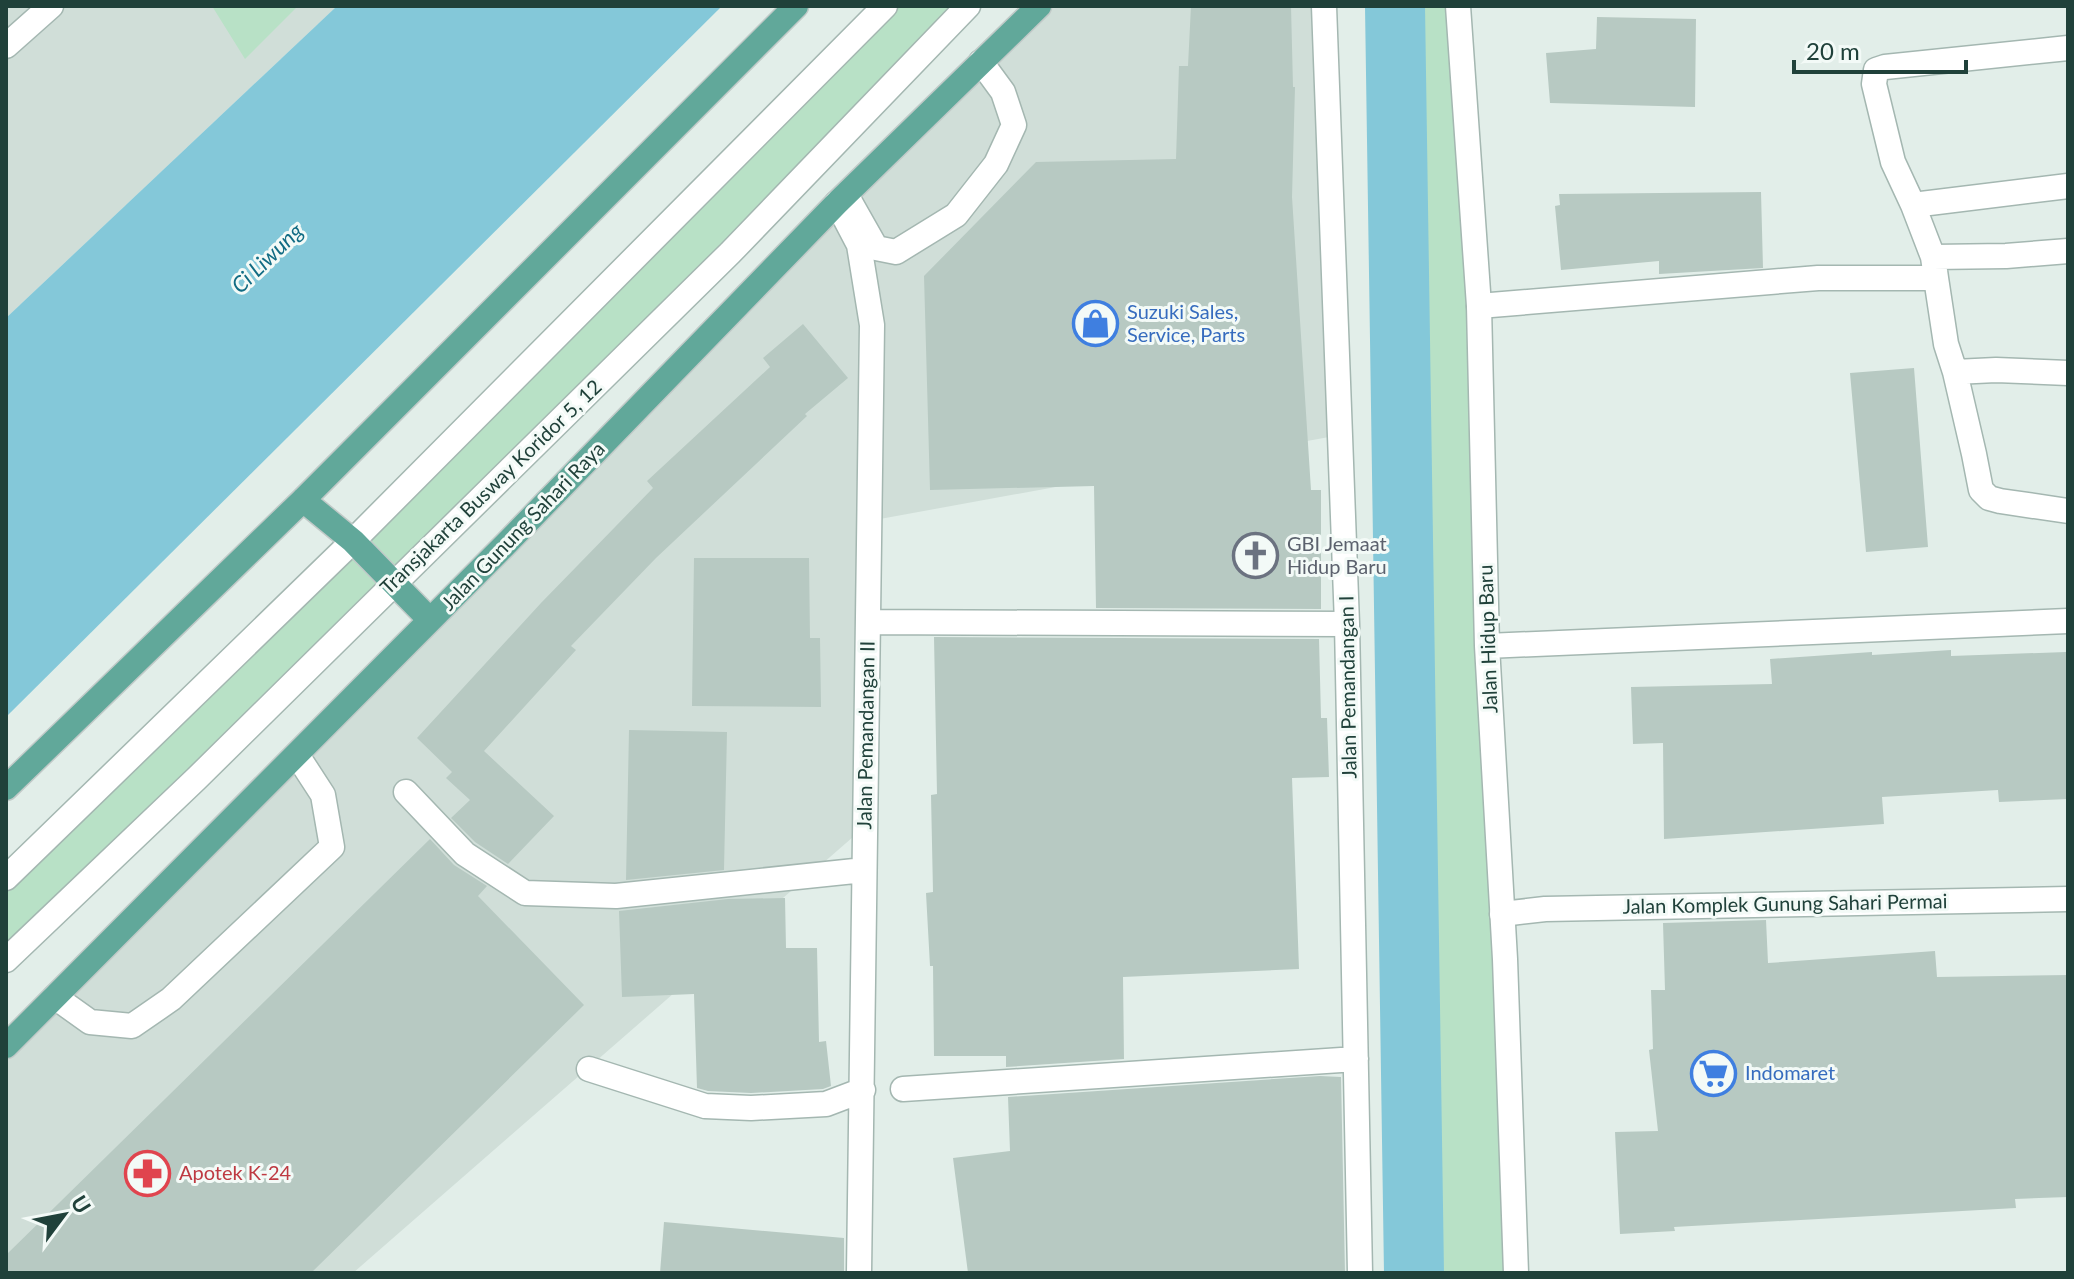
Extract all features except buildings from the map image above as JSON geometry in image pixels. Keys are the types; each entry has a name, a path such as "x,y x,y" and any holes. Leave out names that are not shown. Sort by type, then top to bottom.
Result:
{"main road":[{"path":"6,788 303,500 796,6"},
{"name":"Jalan Gunung Sahari Raya","path":"6,1046 297,755 841,199 1039,6"},
{"path":"303,500 353,541 430,620"}],"street":[{"path":"6,46 51,6"},
{"path":"6,878 353,541 885,6"},
{"name":"Transjakarta Busway Koridor 5, 12","path":"6,960 196,779 739,244 968,6"},
{"name":"Jalan Pemandangan I","path":"1324,6 1347,624 1360,1273"},
{"name":"Jalan Hidup Baru","path":"1458,6 1479,306 1487,646 1502,914 1516,1273"},
{"path":"2068,48 1885,67 1876,70 1874,84 1893,162 1913,205 1935,268 1946,344 1981,490 1989,498 2000,501 2068,511"},
{"path":"841,199 876,248 896,252 956,215 996,164 1014,125 1003,92 981,62"},
{"path":"1913,205 2068,186"},
{"name":"Jalan Pemandangan II","path":"841,199 859,245 872,325 859,1273"},
{"path":"1479,306 1935,268 2006,256 2068,251"},
{"path":"1955,372 2068,373"},
{"path":"1487,646 2068,621"},
{"path":"868,622 1347,624"},
{"path":"55,997 90,1022 132,1026 171,999 332,847 323,795 297,755"},
{"path":"406,792 465,854 525,893 616,896 864,870"},
{"name":"Jalan Komplek Gunung Sahari Permai","path":"1502,914 1545,909 2068,899"},
{"path":"903,1089 1356,1059"},
{"path":"589,1069 705,1106 751,1108 826,1104 863,1090"}],"shaded area":[{"path":"6,6 337,6 6,318"},
{"path":"1043,6 1324,6 1340,435 869,521 861,830 353,1273 6,1273 6,1036"}],"green space":[{"path":"212,6 298,6 245,59"},
{"path":"883,6 969,6 6,956 6,876"},
{"path":"1394,6 1458,6 1516,1273 1415,1273"}],"water":[{"name":"Ci Liwung","path":"337,6 722,6 6,717 6,318"}],"waterway":[{"path":"1395,6 1414,1273"}],"place":[{"name":"Suzuki Sales, Service, Parts","path":"1096,324"},
{"name":"GBI Jemaat Hidup Baru","path":"1256,555"},
{"name":"Indomaret","path":"1714,1073"},
{"name":"Apotek K-24","path":"148,1173"}]}
